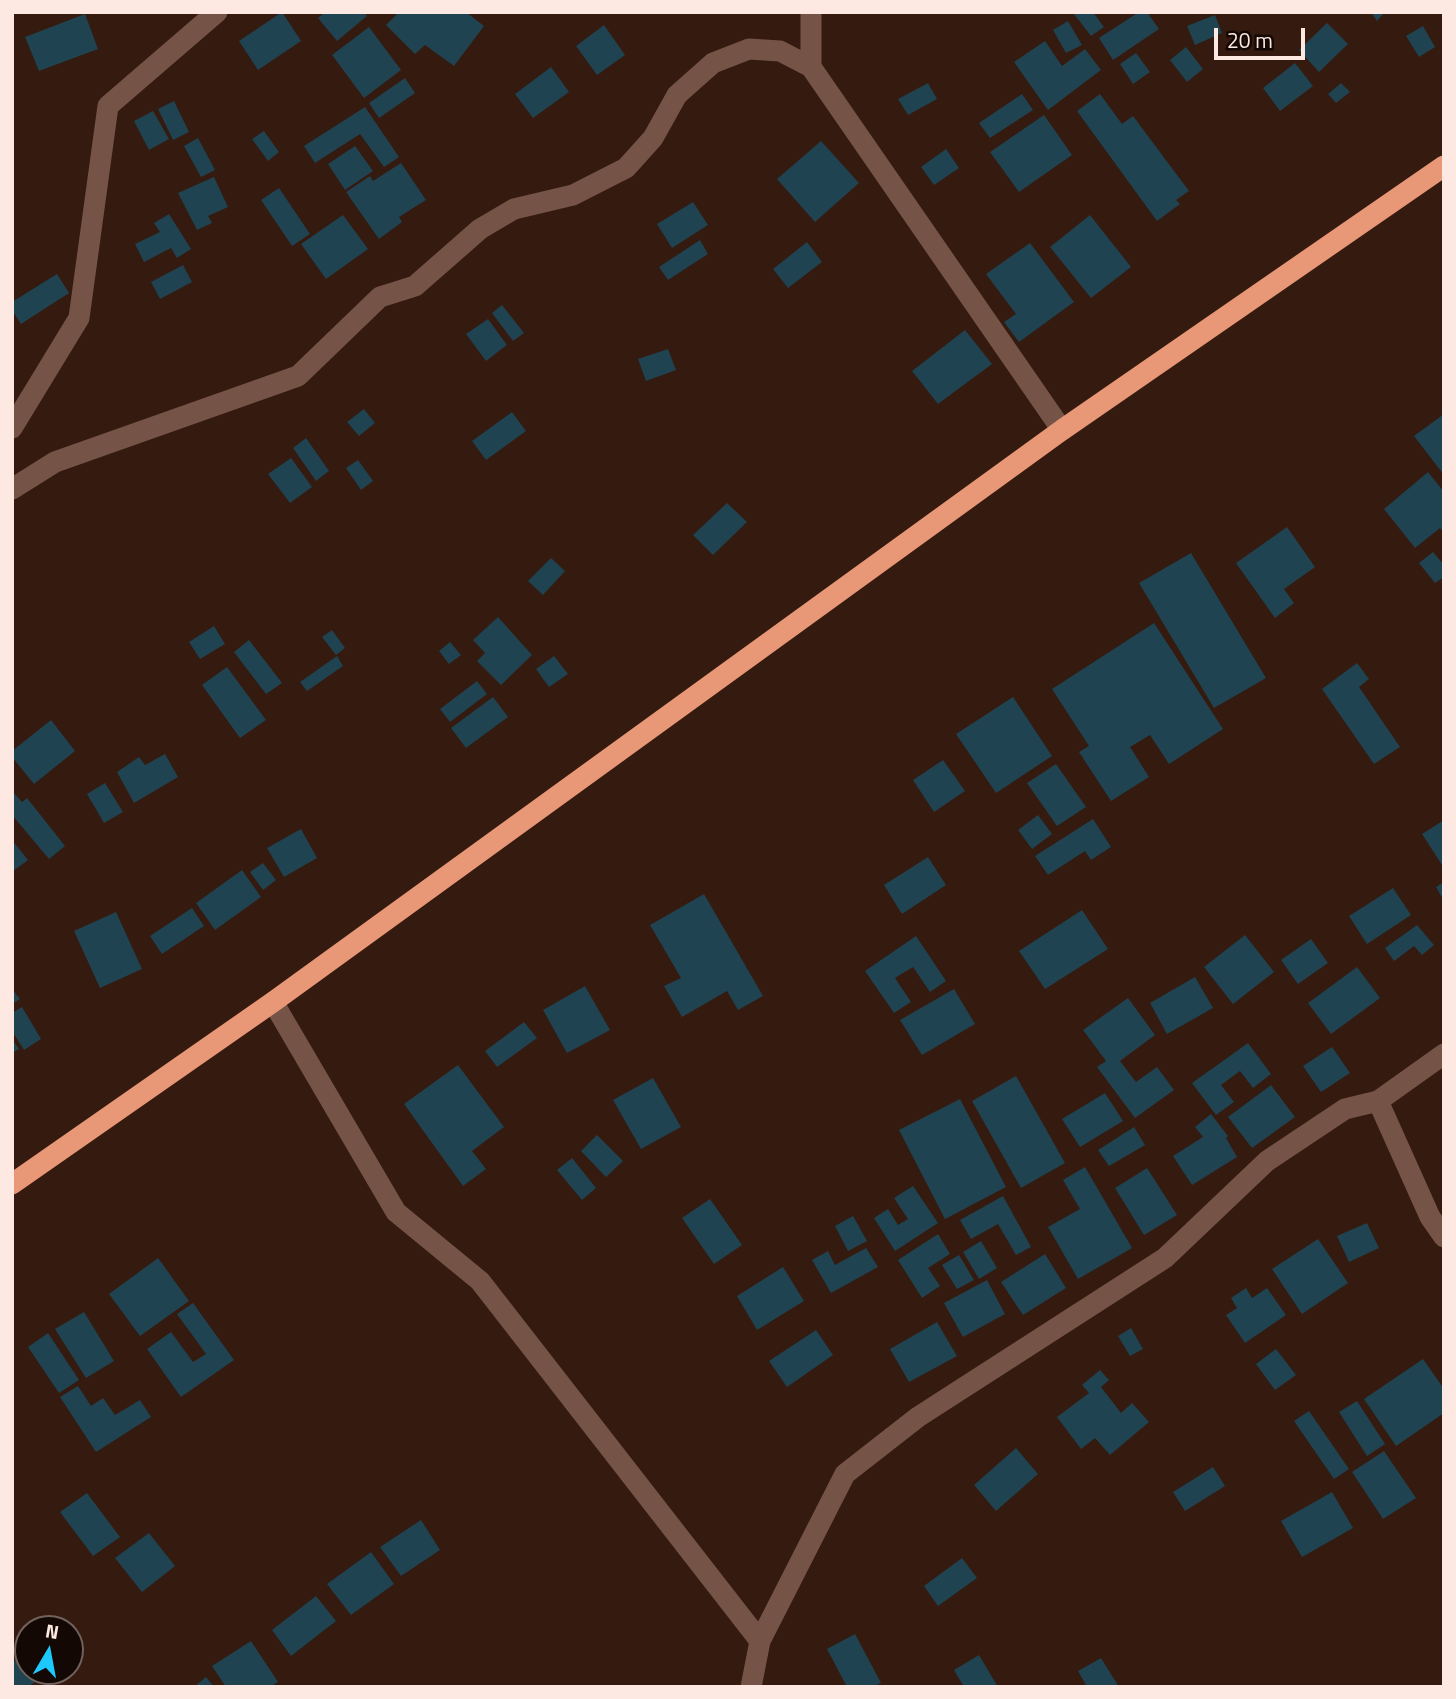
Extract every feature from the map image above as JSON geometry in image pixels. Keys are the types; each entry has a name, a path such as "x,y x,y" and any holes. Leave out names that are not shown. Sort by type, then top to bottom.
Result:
{"highway":[{"path":"12,1184 273,1002 1062,430 1444,166"}],"street":[{"path":"12,428 79,318 108,106 217,12"},
{"path":"811,12 811,67"},
{"path":"12,489 55,462 298,376 380,297 415,285 481,229 514,209 573,195 626,168 653,138 677,95 713,63 749,50 780,51 811,67 1062,430"},
{"path":"273,1002 396,1212 480,1281 760,1642"},
{"path":"751,1687 760,1642 845,1474 918,1417 1165,1258 1267,1161 1345,1109 1378,1101 1444,1054"},
{"path":"1378,1101 1430,1217 1444,1237"}],"building":[{"path":"282,12 301,41 258,70 239,41"},
{"path":"325,12 363,12 367,16 337,41 318,18"},
{"path":"399,12 466,12 484,26 454,66 425,45 415,54 386,25"},
{"path":"1093,12 1104,27 1091,36 1074,14"},
{"path":"1139,12 1147,12 1159,29 1113,60 1099,38"},
{"path":"1371,12 1385,12 1377,21"},
{"path":"85,14 98,49 39,71 25,37"},
{"path":"1215,15 1222,33 1195,45 1187,26"},
{"path":"1068,21 1082,45 1066,53 1053,30"},
{"path":"1327,23 1348,44 1319,72 1299,50"},
{"path":"604,25 625,55 597,75 576,46"},
{"path":"1423,26 1435,47 1419,57 1406,36"},
{"path":"369,27 401,70 364,98 332,55"},
{"path":"1045,41 1062,66 1085,49 1101,70 1048,110 1014,62"},
{"path":"1186,47 1203,69 1187,82 1170,60"},
{"path":"1136,53 1150,72 1133,84 1120,64"},
{"path":"1295,63 1313,86 1280,111 1263,88"},
{"path":"551,67 569,92 533,118 515,94"},
{"path":"405,78 415,93 379,118 369,103"},
{"path":"928,83 937,99 908,115 898,99"},
{"path":"1341,83 1350,92 1336,103 1328,94"},
{"path":"1022,94 1033,110 990,138 979,123"},
{"path":"1100,94 1122,124 1133,116 1189,191 1176,200 1180,204 1157,221 1077,111"},
{"path":"174,101 189,132 173,140 158,109"},
{"path":"365,107 399,157 384,167 360,134 315,163 304,146"},
{"path":"153,111 169,139 149,150 134,121"},
{"path":"1044,115 1072,155 1019,192 990,152"},
{"path":"264,131 279,152 268,161 252,139"},
{"path":"198,138 215,170 201,177 184,146"},
{"path":"821,141 859,183 815,222 777,179"},
{"path":"355,146 373,171 345,190 328,164"},
{"path":"946,149 959,168 934,185 921,167"},
{"path":"401,163 426,200 399,217 402,222 379,239 346,192 370,176 373,181"},
{"path":"214,177 228,207 208,216 212,223 197,230 178,193"},
{"path":"279,188 310,234 292,246 261,200"},
{"path":"693,202 708,225 672,248 657,224"},
{"path":"169,214 191,249 177,258 171,248 144,262 135,244 160,232 154,223"},
{"path":"343,215 368,249 326,279 301,244"},
{"path":"1090,215 1131,267 1091,298 1050,247"},
{"path":"700,240 708,254 668,280 659,267"},
{"path":"807,242 822,262 788,288 773,269"},
{"path":"1030,243 1074,302 1019,342 1004,322 1016,314 986,274"},
{"path":"183,265 192,282 160,299 151,282"},
{"path":"57,274 69,293 21,324 12,310 12,302"},
{"path":"502,305 524,333 513,341 492,313"},
{"path":"488,319 507,345 486,361 466,334"},
{"path":"965,330 992,364 938,404 912,371"},
{"path":"668,349 676,370 646,381 638,359"},
{"path":"364,409 375,423 359,436 347,422"},
{"path":"512,412 526,431 486,460 472,441"},
{"path":"1444,414 1444,475 1414,436"},
{"path":"306,438 329,471 316,481 293,448"},
{"path":"291,458 312,487 290,503 268,474"},
{"path":"358,460 373,481 361,490 346,468"},
{"path":"1428,472 1444,492 1444,533 1440,528 1415,548 1384,509"},
{"path":"727,503 747,522 713,555 693,535"},
{"path":"1287,527 1315,567 1284,589 1294,603 1275,618 1236,563"},
{"path":"1433,552 1444,565 1444,577 1435,583 1419,563"},
{"path":"1191,553 1266,678 1214,708 1139,583"},
{"path":"551,558 565,571 543,595 528,581"},
{"path":"498,617 532,655 501,685 477,661 485,653 473,640"},
{"path":"1154,623 1223,729 1169,764 1150,735 1130,747 1149,777 1111,801 1079,752 1089,746 1052,689"},
{"path":"214,626 225,644 200,659 189,642"},
{"path":"332,630 345,648 336,655 322,637"},
{"path":"249,640 282,683 266,694 234,652"},
{"path":"450,642 461,655 449,664 439,651"},
{"path":"337,656 343,666 307,691 300,682"},
{"path":"554,656 568,674 549,687 536,669"},
{"path":"1357,663 1369,679 1359,687 1400,747 1374,764 1322,689"},
{"path":"227,667 266,720 240,738 202,685"},
{"path":"477,681 487,694 450,722 440,709"},
{"path":"493,697 508,717 466,748 451,728"},
{"path":"1013,697 1052,756 996,793 956,734"},
{"path":"51,720 75,751 34,784 12,757 12,751"},
{"path":"165,754 178,777 134,803 117,772 139,757 145,765"},
{"path":"943,760 965,791 934,812 913,780"},
{"path":"1056,764 1086,807 1057,826 1027,783"},
{"path":"105,783 123,812 104,823 87,794"},
{"path":"12,791 22,802 27,798 65,846 49,859 12,815"},
{"path":"1038,815 1052,834 1032,849 1018,830"},
{"path":"1093,819 1111,847 1091,860 1085,851 1048,875 1035,856"},
{"path":"1444,820 1444,868 1422,834"},
{"path":"301,829 317,858 284,877 267,848"},
{"path":"12,840 28,860 12,872"},
{"path":"928,857 946,885 902,914 884,885"},
{"path":"263,863 276,880 263,890 250,872"},
{"path":"242,870 261,897 215,930 196,903"},
{"path":"1444,882 1444,901 1436,887"},
{"path":"1393,888 1411,915 1367,944 1349,916"},
{"path":"704,894 763,996 738,1010 727,991 682,1017 664,986 681,978 650,925"},
{"path":"192,908 204,926 162,954 150,936"},
{"path":"1082,910 1108,949 1045,989 1019,951"},
{"path":"116,912 142,969 100,988 74,931"},
{"path":"1417,925 1434,945 1422,955 1414,946 1394,961 1385,948"},
{"path":"1245,935 1274,972 1233,1004 1204,967"},
{"path":"916,936 946,981 930,992 913,967 895,978 911,1002 894,1013 865,971"},
{"path":"1311,939 1328,963 1298,984 1281,960"},
{"path":"1357,967 1380,998 1331,1034 1308,1003"},
{"path":"1195,977 1213,1008 1167,1034 1150,1003"},
{"path":"585,986 610,1030 567,1053 543,1010"},
{"path":"12,989 20,999 12,1004"},
{"path":"954,989 975,1024 922,1055 900,1020"},
{"path":"1128,998 1155,1035 1120,1061 1136,1082 1157,1067 1174,1090 1135,1118 1097,1067 1106,1061 1083,1030"},
{"path":"22,1007 41,1039 24,1050 12,1031 12,1013"},
{"path":"524,1022 537,1038 497,1067 485,1051"},
{"path":"12,1039 19,1049 12,1053"},
{"path":"1248,1043 1271,1074 1253,1088 1240,1071 1221,1085 1234,1102 1216,1115 1192,1083"},
{"path":"1332,1047 1350,1073 1321,1092 1303,1066"},
{"path":"458,1065 504,1127 472,1151 486,1169 463,1186 404,1104"},
{"path":"1016,1076 1065,1163 1021,1188 972,1101"},
{"path":"653,1078 681,1127 641,1149 613,1100"},
{"path":"1271,1085 1295,1117 1252,1148 1228,1117"},
{"path":"1105,1093 1123,1121 1080,1147 1062,1119"},
{"path":"960,1099 1006,1187 945,1219 899,1130"},
{"path":"1211,1114 1228,1136 1226,1138 1237,1157 1192,1185 1173,1156 1203,1137 1195,1127"},
{"path":"1134,1127 1145,1145 1109,1166 1098,1150"},
{"path":"597,1135 623,1161 606,1177 581,1151"},
{"path":"572,1158 596,1188 582,1200 557,1170"},
{"path":"1085,1167 1132,1248 1078,1279 1048,1227 1080,1209 1063,1180"},
{"path":"1147,1168 1177,1215 1144,1235 1115,1188"},
{"path":"913,1186 938,1223 895,1251 874,1218 888,1209 898,1225 908,1219 894,1198"},
{"path":"1003,1196 1031,1247 1016,1255 998,1224 971,1239 960,1220"},
{"path":"710,1199 742,1245 714,1264 682,1218"},
{"path":"853,1216 867,1241 848,1251 835,1226"},
{"path":"1367,1223 1379,1248 1349,1262 1337,1236"},
{"path":"938,1234 950,1254 928,1268 940,1286 922,1298 898,1260"},
{"path":"1318,1239 1348,1283 1302,1314 1272,1269"},
{"path":"981,1241 997,1268 979,1279 963,1252"},
{"path":"866,1248 878,1267 831,1293 812,1260 828,1251 835,1265"},
{"path":"1045,1254 1066,1288 1023,1315 1001,1282"},
{"path":"959,1255 974,1280 957,1289 942,1265"},
{"path":"158,1258 189,1301 140,1336 109,1294"},
{"path":"783,1267 804,1301 757,1330 737,1296"},
{"path":"987,1280 1005,1314 963,1337 944,1303"},
{"path":"1246,1288 1252,1298 1267,1288 1286,1315 1245,1343 1226,1315 1237,1308 1231,1298"},
{"path":"193,1303 234,1360 181,1397 147,1349 171,1332 193,1362 206,1354 177,1314"},
{"path":"84,1312 114,1361 86,1378 55,1329"},
{"path":"937,1322 957,1356 909,1382 890,1349"},
{"path":"1131,1328 1143,1349 1130,1356 1118,1336"},
{"path":"816,1330 833,1355 787,1387 769,1361"},
{"path":"48,1333 79,1380 59,1393 28,1347"},
{"path":"1276,1349 1296,1375 1275,1390 1256,1364"},
{"path":"1423,1359 1444,1389 1444,1413 1396,1446 1364,1399"},
{"path":"1100,1370 1109,1380 1101,1387 1121,1413 1132,1403 1149,1422 1110,1455 1095,1438 1081,1449 1057,1417 1089,1393 1082,1385"},
{"path":"78,1386 91,1406 103,1398 115,1415 140,1400 151,1417 96,1452 60,1397"},
{"path":"1357,1401 1385,1444 1367,1456 1339,1412"},
{"path":"1309,1411 1349,1469 1334,1479 1294,1421"},
{"path":"1016,1448 1038,1474 996,1511 974,1485"},
{"path":"1384,1451 1416,1498 1383,1519 1352,1472"},
{"path":"1213,1467 1225,1486 1185,1511 1173,1492"},
{"path":"1332,1492 1353,1528 1302,1557 1281,1521"},
{"path":"87,1493 120,1537 93,1556 60,1512"},
{"path":"421,1520 440,1550 401,1576 380,1547"},
{"path":"149,1533 175,1566 142,1592 115,1558"},
{"path":"371,1552 394,1584 351,1615 327,1584"},
{"path":"962,1558 977,1578 938,1606 924,1586"},
{"path":"316,1596 336,1621 291,1656 272,1630"},
{"path":"855,1634 881,1683 873,1687 847,1687 827,1649"},
{"path":"251,1641 278,1682 270,1687 226,1687 212,1666"},
{"path":"979,1655 998,1687 964,1687 954,1670"},
{"path":"1101,1658 1119,1687 1087,1687 1078,1671"},
{"path":"14,1662 14,1685 31,1685 12,1687"},
{"path":"206,1677 214,1687 194,1687"}]}
